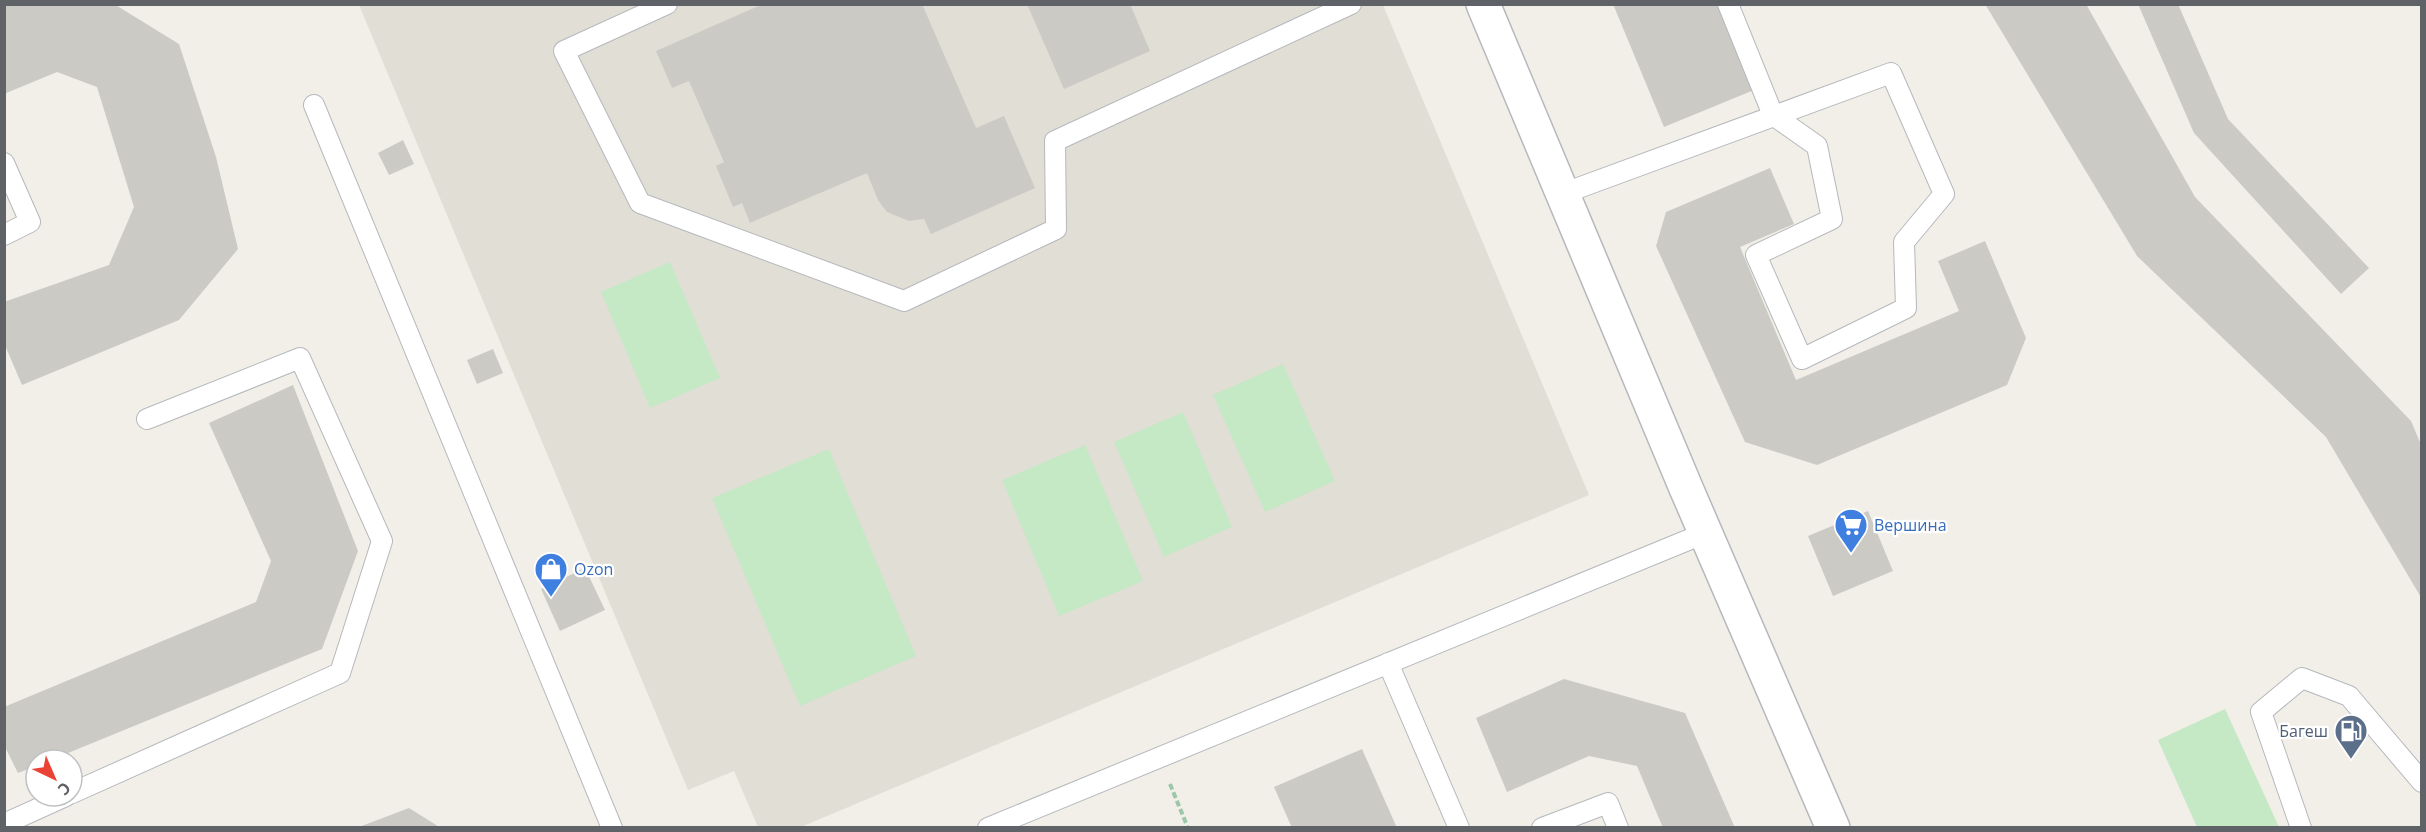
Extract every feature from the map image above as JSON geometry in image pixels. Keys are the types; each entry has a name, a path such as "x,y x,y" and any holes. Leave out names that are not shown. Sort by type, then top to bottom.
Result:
{"street":[{"path":"1483,4 1705,533 1833,828"}],"lane":[{"path":"668,4 564,51 640,203 904,301 1056,229 1054,141 1351,4"},
{"path":"1562,194 1773,115 1891,73 1944,194 1904,242 1906,308 1802,359 1756,255 1832,219 1817,146 1773,115 1728,4"},
{"path":"314,105 612,828"},
{"path":"4,163 30,222 4,235"},
{"path":"84,788 340,673 382,541 300,358 147,419"},
{"path":"988,828 1705,533"},
{"path":"1388,663 1459,828"},
{"path":"2301,828 2261,712 2302,678 2349,696 2421,782"},
{"path":"1542,828 1608,803 1618,828"},
{"path":"4,824 39,808"}],"path":[{"path":"1159,757 1188,828"}],"shaded area":[{"path":"359,5 1383,5 1589,495 801,827 758,827 734,771 688,790"}],"green space":[{"path":"670,262 720,378 650,408 601,292"},
{"path":"1283,364 1335,481 1265,512 1213,395"},
{"path":"1183,412 1232,527 1164,557 1114,442"},
{"path":"1085,445 1143,581 1059,616 1002,480"},
{"path":"829,449 916,656 800,706 712,498"},
{"path":"2225,709 2279,827 2197,827 2158,740"}],"building":[{"path":"4,4 114,4 179,44 216,157 238,249 179,320 22,385 4,343 4,302 109,265 134,207 97,87 57,72 4,94"},
{"path":"763,4 922,4 976,128 1004,116 1035,188 931,234 924,219 909,221 887,212 878,200 867,173 750,223 742,203 733,207 716,166 724,162 689,81 672,88 656,51"},
{"path":"1027,4 1130,4 1150,51 1064,89"},
{"path":"1613,4 1718,4 1754,90 1664,127"},
{"path":"1985,4 2086,4 2195,197 2411,421 2422,447 2422,599 2326,437 2137,256"},
{"path":"2138,4 2178,4 2228,119 2369,268 2341,294 2194,133"},
{"path":"403,140 414,164 389,175 378,153"},
{"path":"1770,168 1794,224 1740,247 1796,380 1959,311 1938,261 1985,241 2026,338 2007,385 1817,465 1745,442 1656,246 1666,212"},
{"path":"493,349 503,373 477,384 467,360"},
{"path":"293,385 358,551 322,649 80,748 24,748 24,771 18,773 4,745 4,707 256,602 271,561 209,423"},
{"name":"Вершина","path":"1868,511 1893,571 1833,596 1808,536"},
{"path":"585,568 605,610 560,631 541,589"},
{"path":"1564,679 1685,713 1735,828 1663,828 1637,766 1589,756 1507,792 1476,718"},
{"path":"1362,749 1397,828 1292,828 1274,787"},
{"path":"409,808 441,828 359,828 359,827"}],"place":[{"name":"Вершина","path":"1851,554"},
{"name":"Ozon","path":"551,598"},
{"name":"Багеш","path":"2351,760"}]}
